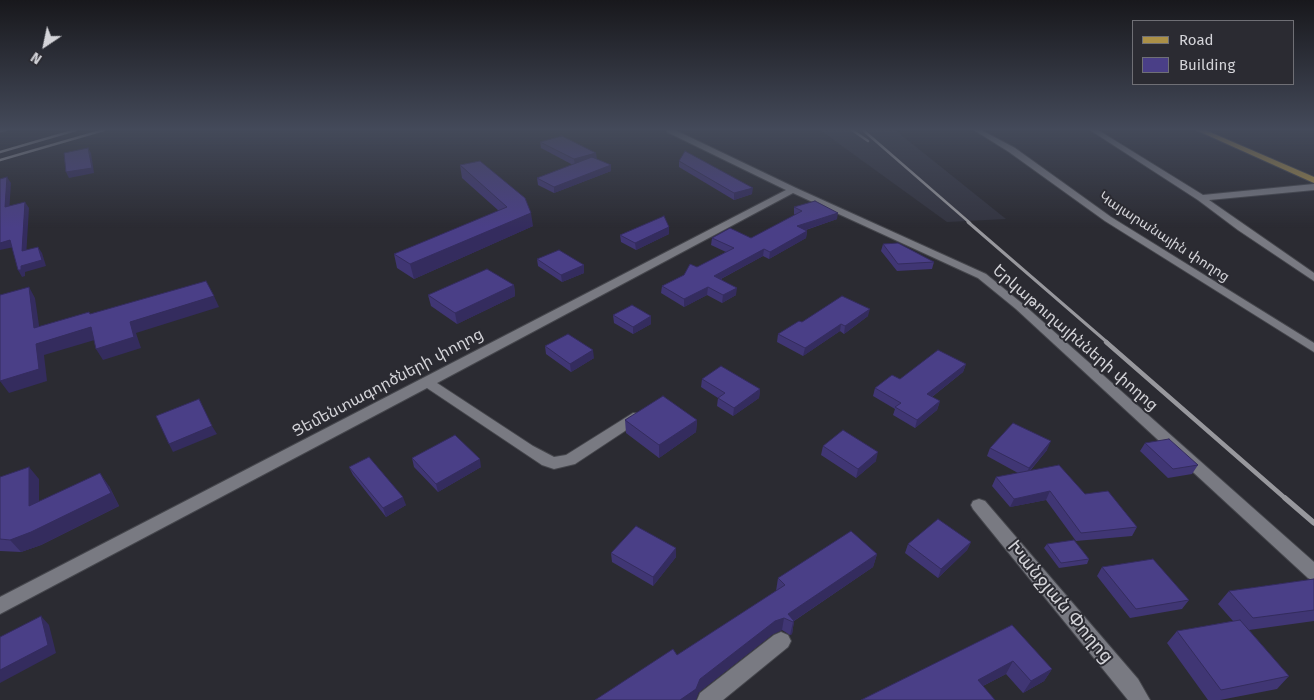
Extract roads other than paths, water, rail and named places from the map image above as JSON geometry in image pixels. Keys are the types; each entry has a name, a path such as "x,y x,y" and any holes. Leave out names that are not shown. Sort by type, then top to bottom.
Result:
{"main road":[{"path":"1274,163 1314,180"}],"street":[{"name":"Երկաթուղայինների փողոց","path":"737,163 982,276 1020,307 1314,573"},
{"name":"Կայարանային փողոց","path":"1030,163 1108,219 1314,348"},
{"path":"1145,163 1201,198 1314,278"},
{"path":"1201,198 1314,187"},
{"name":"Ցեմենտագործների փողոց","path":"0,606 793,190"},
{"path":"428,383 520,445 547,461 554,463 570,460 653,406"},
{"name":"Խանջյան Փողոց","path":"979,505 1131,686 1140,700"},
{"path":"708,700 781,641"}],"railway":[{"path":"901,163 970,223"},
{"path":"968,222 1108,343"},
{"path":"1106,342 1286,499"},
{"path":"1285,498 1314,523"}]}
